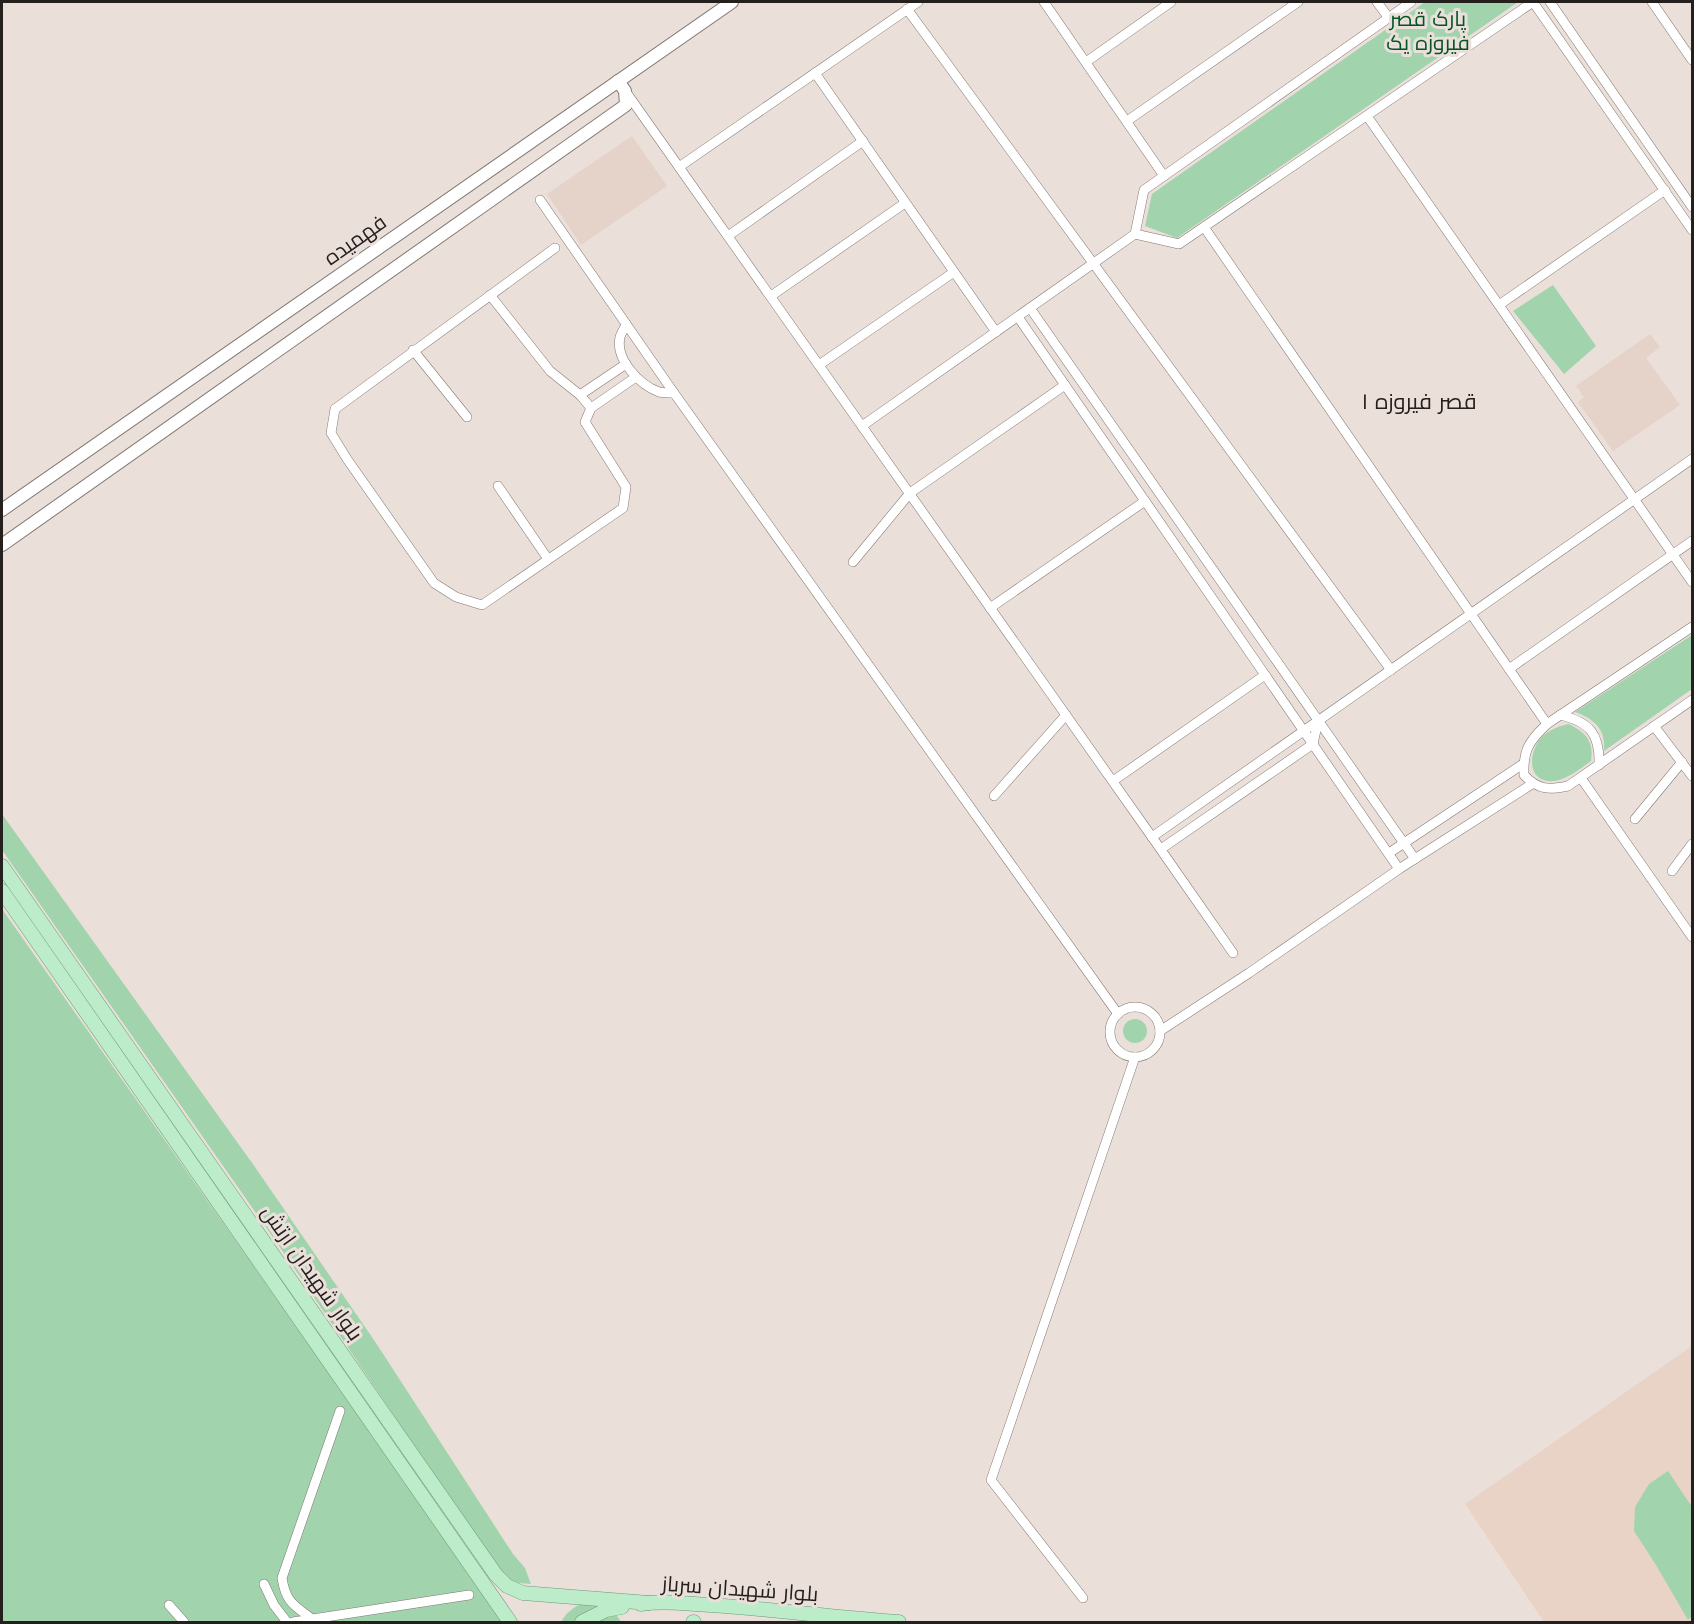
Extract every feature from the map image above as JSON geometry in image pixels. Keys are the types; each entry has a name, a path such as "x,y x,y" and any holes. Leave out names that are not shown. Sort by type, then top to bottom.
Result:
{"main road":[{"name":"فهمیده","path":"2,510 622,86 732,2"},
{"name":"فهمیده","path":"2,545 626,105 622,86"},
{"name":"بلوار شهیدان ارتش","path":"2,866 496,1575 507,1586 523,1593 649,1603"},
{"name":"بلوار شهیدان ارتش","path":"2,891 510,1623"},
{"name":"بلوار شهیدان سرباز","path":"582,1623 606,1610 649,1603 735,1607 899,1623"}],"street":[{"path":"679,167 918,2"},
{"path":"1044,2 1164,176"},
{"path":"1086,62 1171,2"},
{"path":"1127,121 1299,2"},
{"path":"1377,2 1388,17"},
{"path":"862,426 1135,234 1144,190 1411,2"},
{"path":"1135,234 1179,244 1533,2 1692,230"},
{"path":"1550,2 1692,207"},
{"path":"1652,2 1692,60"},
{"path":"907,9 1391,670"},
{"path":"815,73 996,332"},
{"path":"622,86 1233,953"},
{"path":"1366,116 1692,582"},
{"path":"728,236 863,141"},
{"path":"1499,305 1665,190"},
{"path":"540,200 674,393 1118,1014"},
{"path":"771,296 906,203"},
{"path":"1203,227 1547,724"},
{"path":"555,248 335,409 331,433 434,583 456,597 482,605 623,508 626,487 585,422 591,408 636,377"},
{"path":"819,365 954,272"},
{"path":"490,295 550,371 580,395 591,408"},
{"path":"1030,308 1415,859"},
{"path":"1018,317 1399,869"},
{"path":"626,324 620,338 620,351 626,364 636,377 650,387 662,393 674,393"},
{"path":"413,350 467,417"},
{"path":"580,395 626,364"},
{"path":"853,561 910,493 1065,385"},
{"path":"1152,837 1692,459"},
{"path":"498,486 548,559"},
{"path":"990,608 1145,501"},
{"path":"1509,669 1692,541"},
{"path":"1692,627 1547,724 1533,737 1525,751 1524,775 1532,784 1544,788 1556,789 1568,786 1692,699"},
{"path":"1113,781 1265,675"},
{"path":"994,796 1066,715"},
{"path":"1560,715 1577,719 1586,725 1597,742 1599,765"},
{"path":"1161,849 1313,744 1318,721"},
{"path":"1654,726 1692,776"},
{"path":"1635,819 1682,762"},
{"path":"1389,853 1523,764"},
{"path":"1581,778 1692,937"},
{"path":"1160,1031 1249,974 1399,869 1532,784"},
{"path":"1672,871 1692,844"},
{"path":"1133,1008 1141,1008 1154,1016 1159,1023 1160,1031 1156,1046 1143,1056 1135,1057 1119,1051 1111,1037 1113,1021 1118,1014 1133,1008"},
{"path":"1083,1598 991,1480 1135,1057"},
{"path":"312,1620 293,1604 285,1593 282,1578 340,1411"},
{"path":"264,1584 274,1605 287,1623"},
{"path":"293,1623 469,1595"},
{"path":"169,1605 184,1623"}],"shaded area":[{"path":"632,136 667,186 581,245 547,194"},
{"path":"1650,334 1660,347 1646,358 1680,405 1613,451 1578,402 1584,397 1576,386"},
{"path":"1692,1346 1692,1622 1544,1622 1465,1504"}],"green space":[{"name":"پارک قصر فیروزه یک","path":"1425,2 1518,2 1177,238 1145,226 1152,194"},
{"path":"1553,285 1596,346 1564,374 1513,311"},
{"path":"1692,635 1692,689 1604,751 1603,737 1598,726 1575,712"},
{"path":"1569,724 1588,738 1592,754 1591,761 1571,775 1559,780 1541,779 1533,769 1535,748 1543,736 1555,728"},
{"path":"2,814 255,1167 376,1343 513,1554 525,1568 531,1584 509,1582 495,1565 286,1256 2,850"},
{"path":"2,909 504,1622 2,1622"},
{"path":"1135,1019 1144,1022 1147,1031 1144,1040 1135,1043 1126,1040 1123,1031 1126,1022"},
{"path":"1668,1471 1692,1507 1692,1616 1688,1620 1634,1531 1635,1507 1649,1484"},
{"path":"585,1602 606,1607 621,1622 561,1622 571,1610"}],"district":[{"name":"قصر فیروزه ۱","path":"1419,401"}]}
